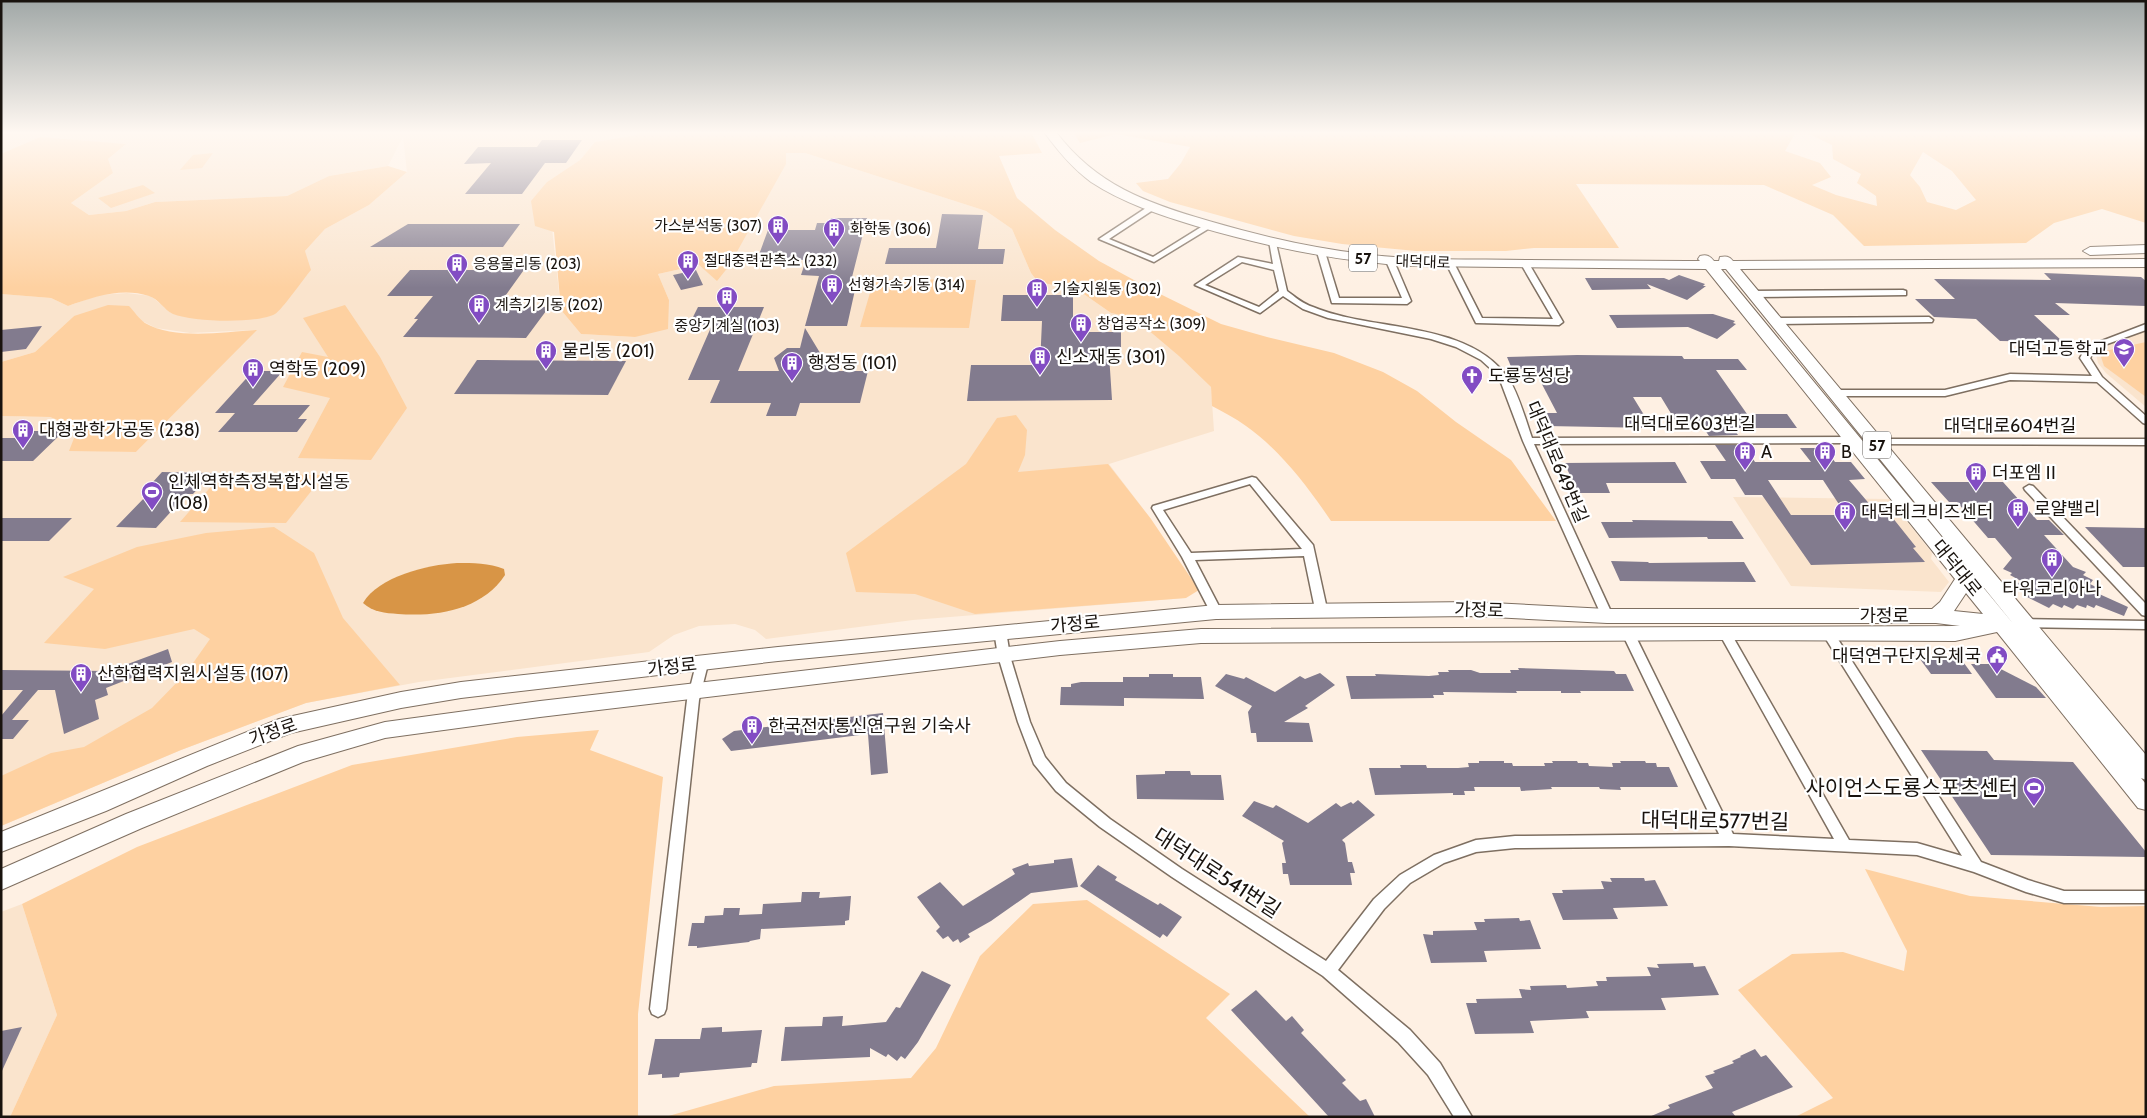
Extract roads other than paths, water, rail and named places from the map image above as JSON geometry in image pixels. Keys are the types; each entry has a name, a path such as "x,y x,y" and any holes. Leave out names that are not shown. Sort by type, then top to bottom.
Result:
{"main road":[{"name":"대덕대로","path":"1104,184 1120,194 1152,208 1272,243 1321,252 1390,261 1525,264 1717,262"},
{"name":"대덕대로","path":"1118,184 1143,198 1179,212 1288,241 1365,253 1419,257 1717,262 1753,294 1835,393 2013,623 2146,801"},
{"path":"1717,262 1961,257 2146,249"},
{"name":"대덕대로","path":"1717,262 1852,440 1966,578 2013,623 2146,771"},
{"path":"1717,262 2144,264"},
{"path":"1936,616 1947,607 1966,578"},
{"name":"가정로","path":"1,842 98,804 199,760 287,725 401,700 460,690 1000,631 1216,612 1321,609 1473,609 1607,616 1936,616 2013,623"},
{"name":"가정로","path":"1,880 134,821 298,755 385,730 540,709 1060,648 1201,636 1628,633 1955,634 2013,623"}],"street":[{"path":"1152,208 1103,239 1154,260 1209,226"},
{"path":"1272,243 1284,292 1260,310 1198,285 1241,259 1277,268"},
{"path":"1321,252 1335,300"},
{"path":"1316,310 1335,300 1407,301 1390,261"},
{"path":"1450,263 1479,321 1559,322 1525,264"},
{"name":"대덕대로649번길","path":"1284,292 1308,308 1390,328 1442,338 1466,347 1486,358 1505,380 1528,441 1607,616"},
{"path":"1753,294 1903,293"},
{"path":"1775,321 1929,320"},
{"path":"2146,327 2100,342 2089,349 2086,358 2087,363 2098,380 2146,421"},
{"path":"1835,393 1945,393 2010,378 2098,380"},
{"name":"대덕대로603번길","path":"1528,441 1852,440"},
{"name":"대덕대로604번길","path":"1874,442 2146,442"},
{"path":"1216,612 1188,557 1157,508 1252,480 1307,545 1321,609"},
{"path":"2029,488 2146,612"},
{"path":"1188,557 1309,552"},
{"path":"2013,623 2146,624"},
{"name":"대덕대로541번길","path":"1000,631 1004,656 1024,722 1039,760 1061,787 1105,823 1145,852 1328,971 1404,1036 1434,1069 1464,1117"},
{"path":"1628,633 1729,840"},
{"path":"1725,633 1845,844"},
{"path":"1828,633 1976,866"},
{"path":"658,1009 695,692 702,664"},
{"name":"대덕대로577번길","path":"1328,971 1379,904 1405,879 1438,859 1476,846 1515,842 1729,840 1845,844 1917,849 1976,866 2026,886 2064,897 2146,897"}],"place":[{"name":"가스분석동 (307)","path":"778,245"},
{"name":"화학동 (306)","path":"834,248"},
{"name":"절대중력관측소 (232)","path":"688,280"},
{"name":"응용물리동 (203)","path":"457,283"},
{"name":"선형가속기동 (314)","path":"832,304"},
{"name":"기술지원동 (302)","path":"1037,308"},
{"name":"중앙기계실 (103)","path":"727,316"},
{"name":"계측기기동 (202)","path":"479,324"},
{"name":"창업공작소 (309)","path":"1081,343"},
{"name":"대덕고등학교","path":"2124,368"},
{"name":"물리동 (201)","path":"546,370"},
{"name":"신소재동 (301)","path":"1040,376"},
{"name":"행정동 (101)","path":"792,382"},
{"name":"역학동 (209)","path":"253,388"},
{"name":"도룡동성당","path":"1472,395"},
{"name":"대형광학가공동 (238)","path":"23,449"},
{"name":"A","path":"1745,471"},
{"name":"B","path":"1825,471"},
{"name":"더포엠Ⅱ","path":"1976,492"},
{"name":"인체역학측정복합시설동 (108)","path":"152,511"},
{"name":"로얄밸리","path":"2018,528"},
{"name":"대덕테크비즈센터","path":"1845,531"},
{"name":"타워코리아나","path":"2052,578"},
{"name":"대덕연구단지우체국","path":"1997,675"},
{"name":"산학협력지원시설동 (107)","path":"81,693"},
{"name":"한국전자통신연구원 기숙사","path":"752,745"},
{"name":"사이언스도룡스포츠센터","path":"2034,807"}]}
